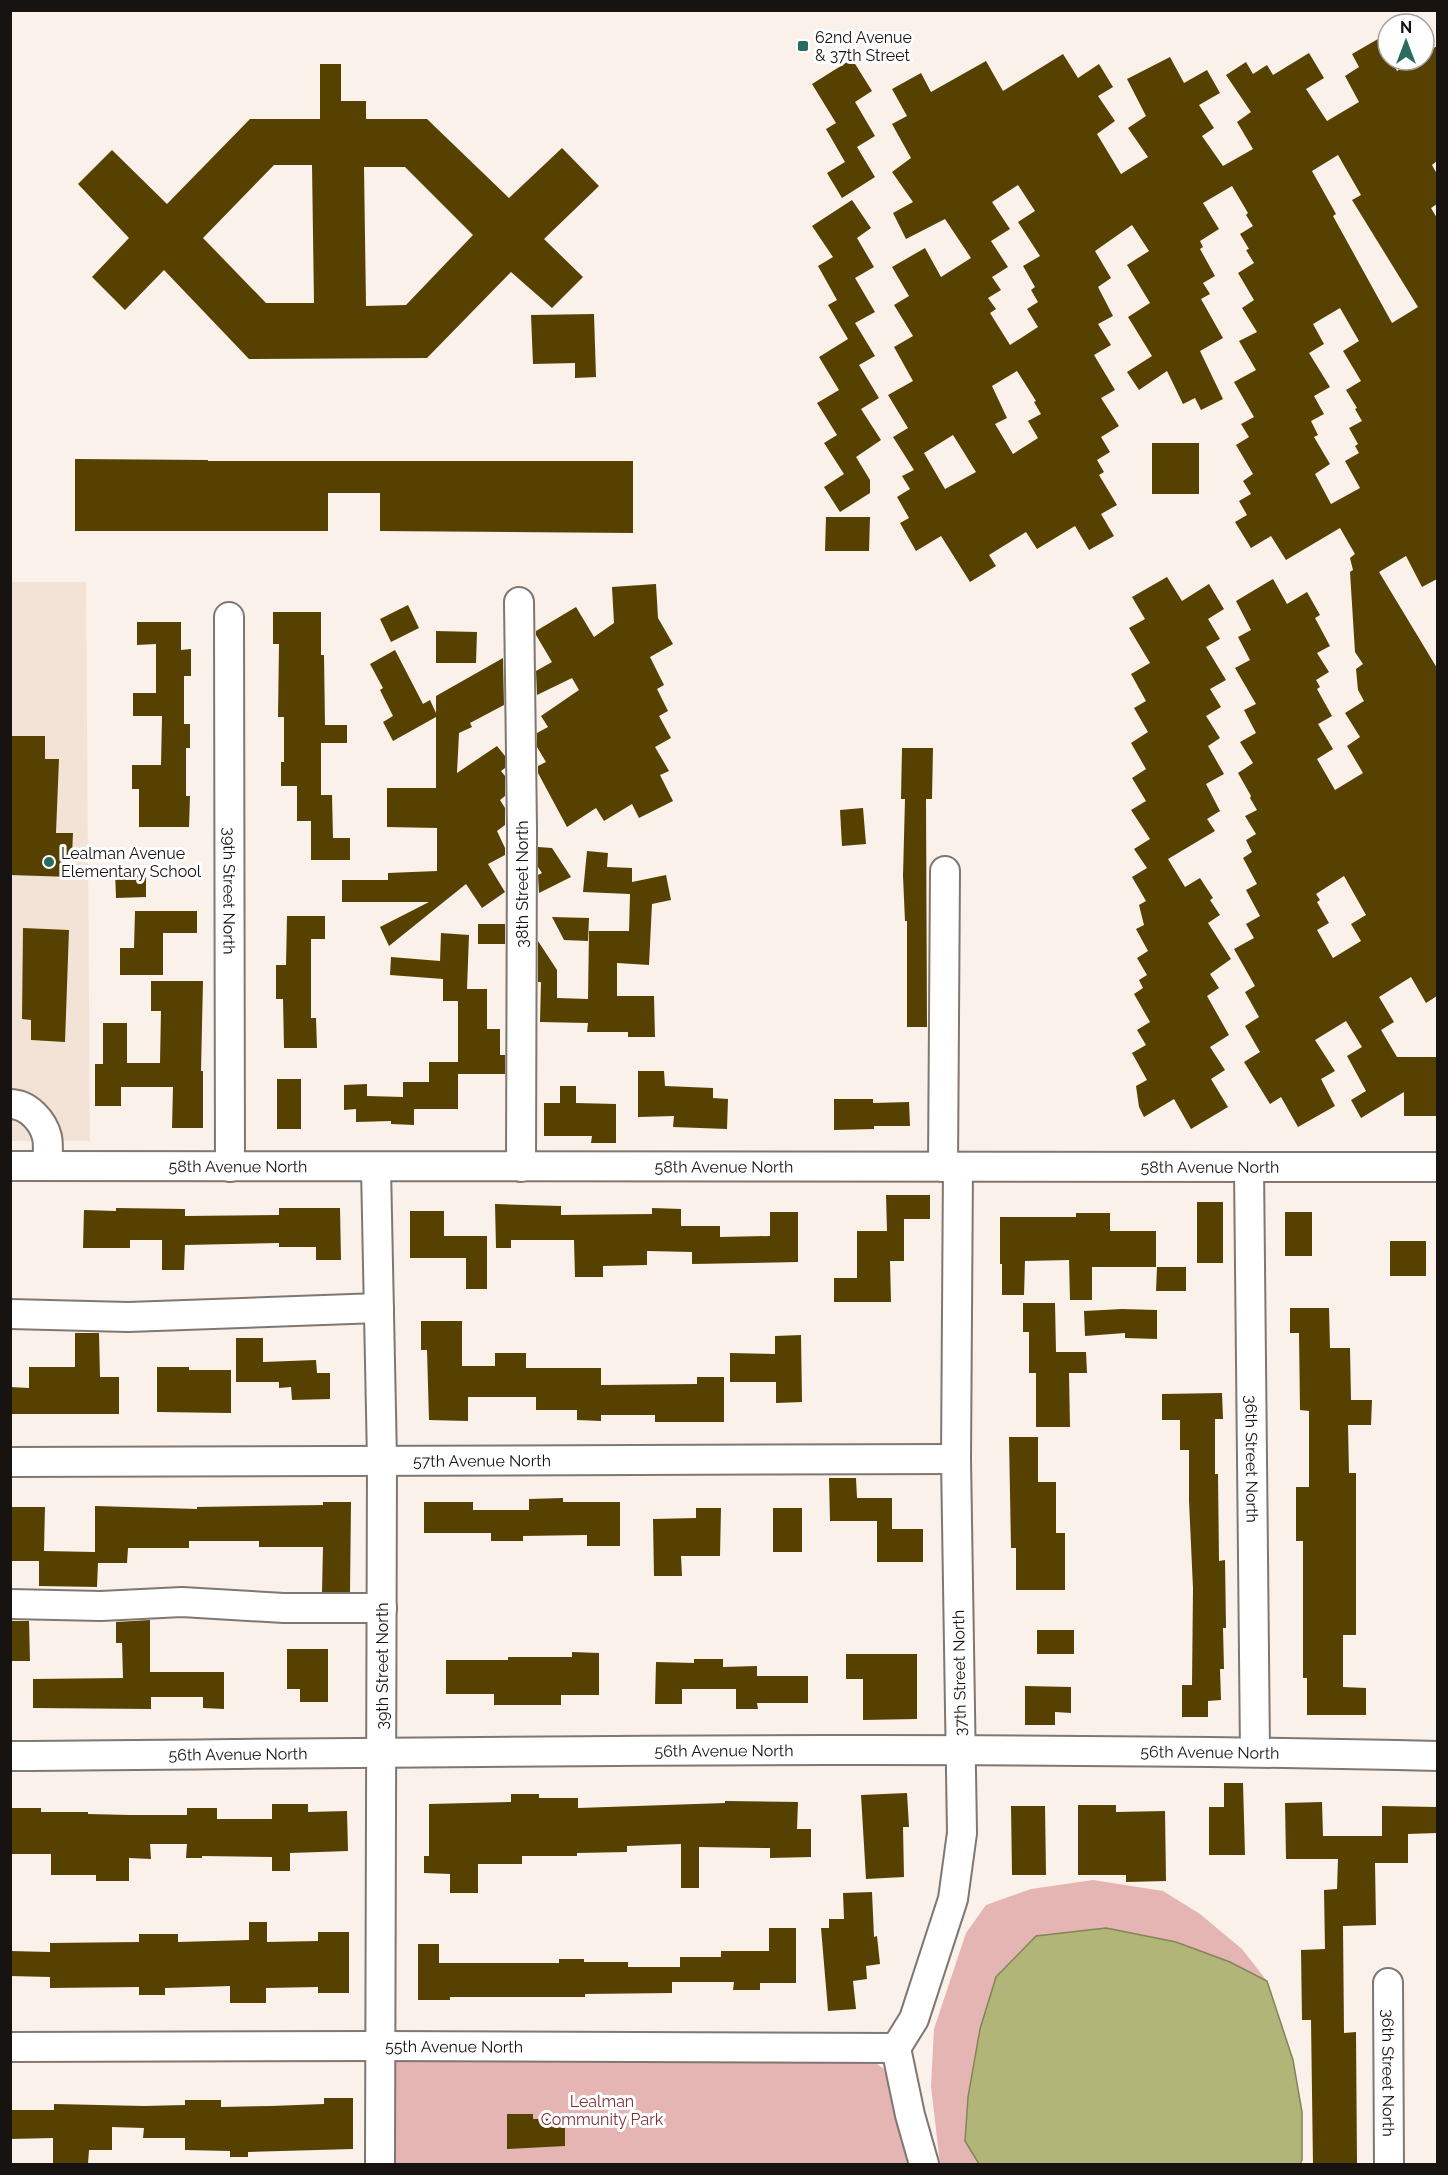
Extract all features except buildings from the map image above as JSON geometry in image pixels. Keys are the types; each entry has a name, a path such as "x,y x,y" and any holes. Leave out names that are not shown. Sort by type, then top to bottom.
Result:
{"street":[{"name":"38th Street North","path":"519,602 522,830 521,1167"},
{"name":"39th Street North","path":"229,616 230,1167"},
{"name":"37th Street North","path":"896,2048 914,2019 953,1899 962,1833 945,871"},
{"path":"10,1104 16,1104 36,1115 47,1137 48,1166"},
{"name":"58th Avenue North","path":"10,1166 1437,1167"},
{"name":"39th Street North","path":"376,1167 381,1460 380,2164"},
{"name":"36th Street North","path":"1249,1167 1255,1752"},
{"path":"10,1314 128,1317 379,1308"},
{"name":"57th Avenue North","path":"10,1462 956,1460"},
{"path":"10,1604 101,1606 182,1602 284,1608 381,1608"},
{"name":"56th Avenue North","path":"10,1756 961,1750 1437,1756"},
{"name":"36th Street North","path":"1388,1983 1389,2164"},
{"name":"55th Avenue North","path":"10,2047 896,2048"},
{"path":"896,2048 910,2115 924,2164"}],"shaded area":[{"name":"Lealman Avenue Elementary School","path":"10,582 86,582 90,1141 11,1141"},
{"path":"1106,1928 1176,1942 1230,1962 1267,1981 1293,2060 1302,2112 1302,2160 1300,2164 979,2164 965,2141 968,2097 980,2029 996,1977 1036,1936"}],"green space":[{"path":"1093,1880 1163,1891 1200,1914 1242,1949 1267,1981 1230,1962 1176,1942 1106,1928 1036,1936 996,1977 980,2029 968,2097 965,2141 979,2164 940,2164 931,2086 934,2029 966,1933 986,1905 1031,1889"},
{"name":"Lealman Community Park","path":"388,2055 873,2061 884,2069 891,2080 912,2164 389,2164"}],"place":[{"name":"62nd Avenue & 37th Street","path":"803,46"},
{"name":"Lealman Avenue Elementary School","path":"49,862"}]}
